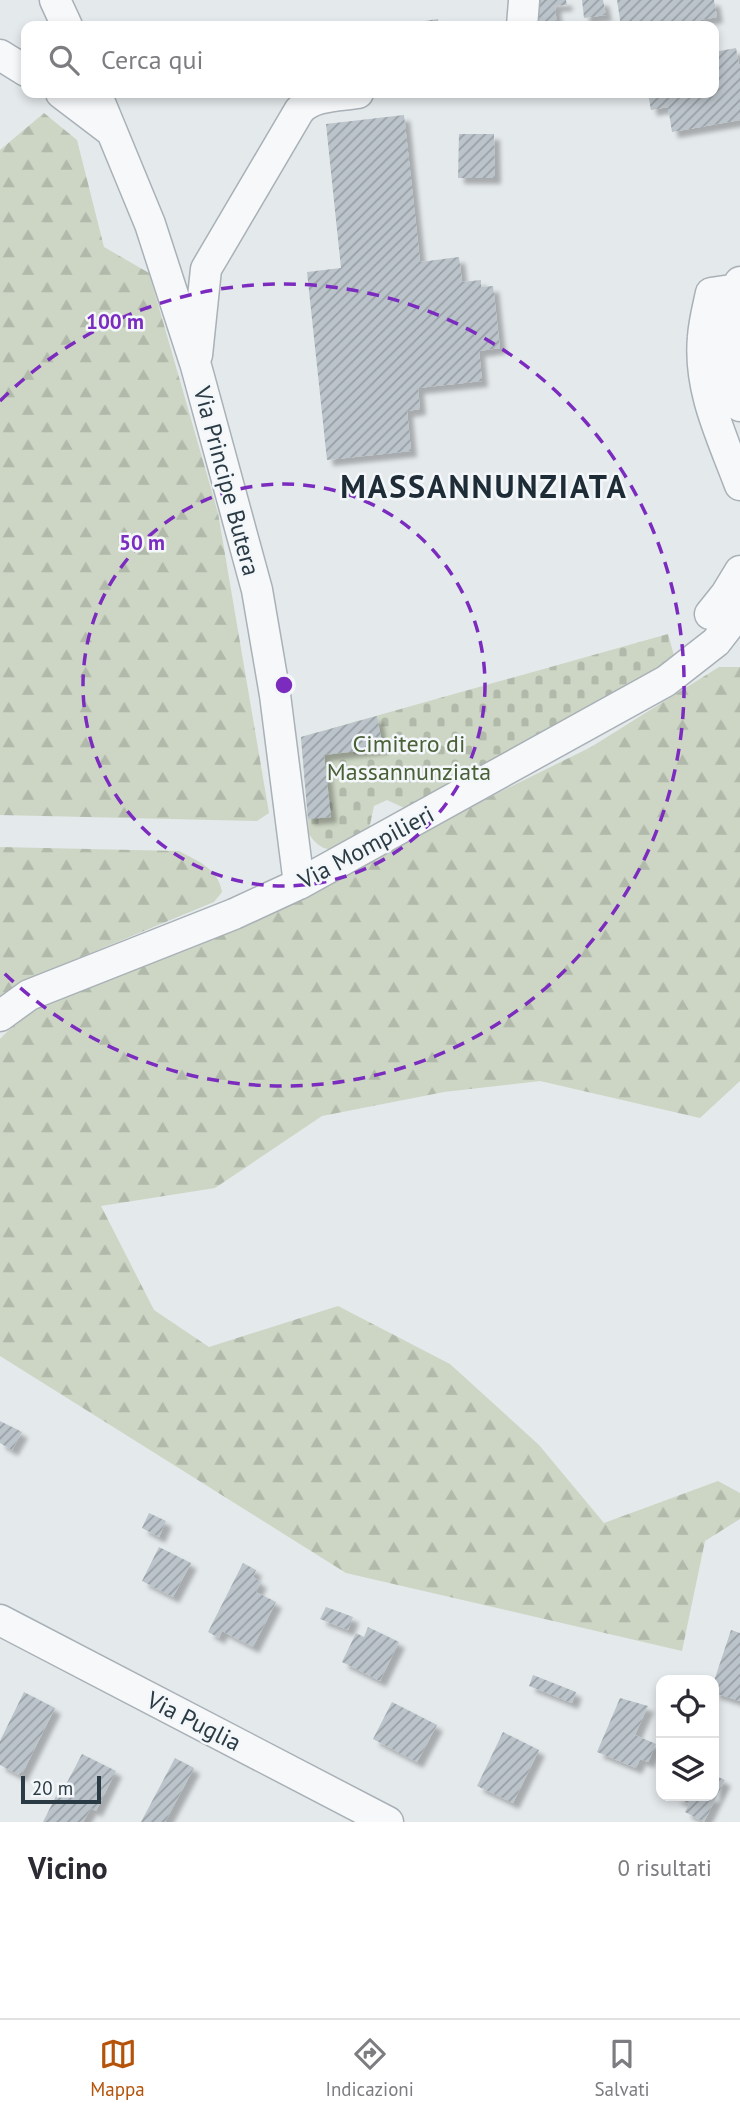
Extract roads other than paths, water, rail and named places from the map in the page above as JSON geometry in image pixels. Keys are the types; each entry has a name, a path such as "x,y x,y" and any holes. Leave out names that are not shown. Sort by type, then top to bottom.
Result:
{"street":[{"path":"55,0 65,21"},
{"path":"68,98 111,131"},
{"name":"Via Principe Butera","path":"98,98 150,224 196,366 257,590 275,695 299,884"},
{"path":"196,366 206,270 299,111 305,104 327,98"},
{"path":"740,406 729,374 727,348 739,286 711,293 703,336 703,367 707,395 740,485"},
{"path":"710,614 740,571"},
{"name":"Via Mompilieri","path":"0,1016 29,995 49,986 234,914 299,884 666,681 716,642 740,611"},
{"name":"Via Puglia","path":"0,1620 388,1822"}],"district":[{"name":"MASSANNUNZIATA","path":"484,486"}],"park label":[{"name":"Cimitero di Massannunziata","path":"409,757"}]}
